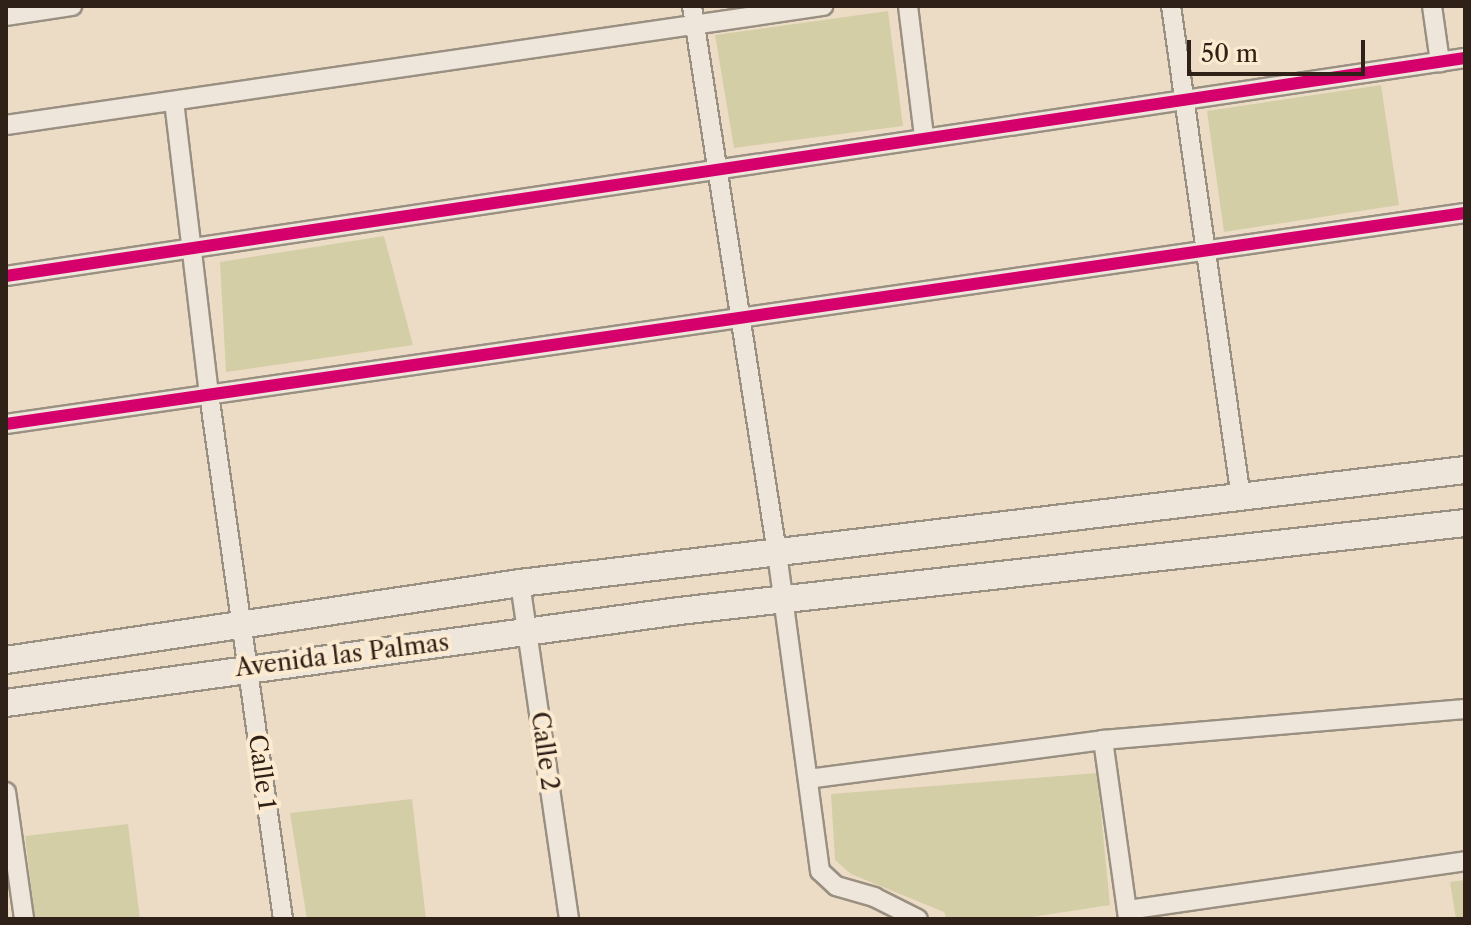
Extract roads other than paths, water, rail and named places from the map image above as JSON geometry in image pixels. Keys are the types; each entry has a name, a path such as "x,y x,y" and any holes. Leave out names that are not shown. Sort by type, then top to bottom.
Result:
{"street":[{"path":"6,16 72,6"},
{"path":"6,125 174,101 694,15 823,6"},
{"path":"908,6 924,136"},
{"path":"1171,6 1241,497"},
{"path":"1432,6 1440,62"},
{"path":"694,15 738,317 784,600 820,871 836,886 874,897 918,919"},
{"path":"6,276 716,166 1465,58"},
{"name":"Calle 1","path":"174,101 209,394 283,919"},
{"path":"6,424 1465,213"},
{"name":"Avenida las Palmas","path":"6,660 520,583 1465,470"},
{"name":"Avenida las Palmas","path":"6,703 247,666 679,611 1465,523"},
{"name":"Calle 2","path":"520,583 569,919"},
{"path":"808,779 1103,740 1465,709"},
{"path":"1103,740 1128,915 1465,861"},
{"path":"6,792 24,919"}]}
